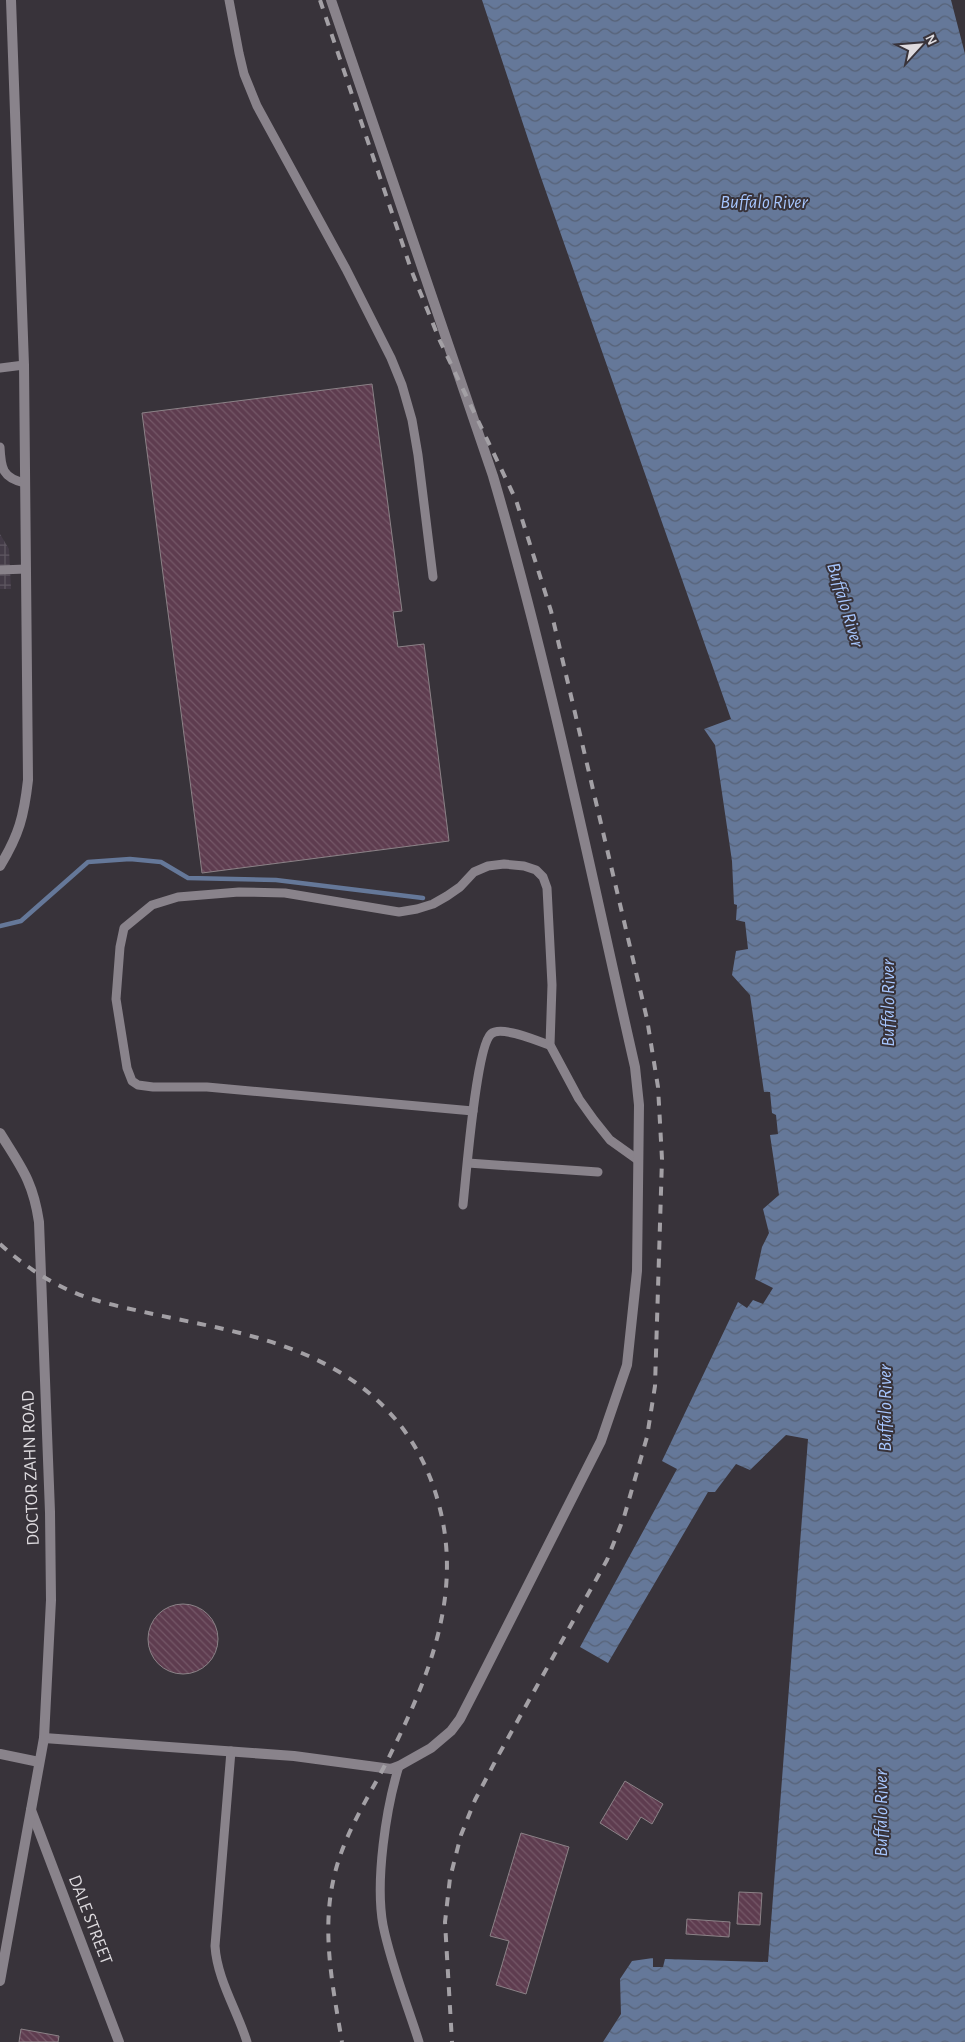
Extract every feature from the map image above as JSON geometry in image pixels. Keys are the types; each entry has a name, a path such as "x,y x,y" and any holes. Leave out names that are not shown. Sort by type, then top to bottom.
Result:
{"street":[{"path":"0,866 16,837 24,814 28,780 24,365 11,0"},
{"path":"44,1738 294,1756 383,1769 399,1766 442,1740 460,1719 601,1441 627,1365 637,1271 639,1105 635,1068 551,703 504,513 331,0"},
{"name":"DOCTOR ZAHN ROAD","path":"0,1133 24,1170 32,1189 39,1222 51,1561 51,1600 44,1738 0,1981"},
{"path":"0,1754 39,1762"},
{"name":"DALE STREET","path":"30,1810 119,2042"}],"lane":[{"path":"229,0 238,53 257,106 346,269 402,384 412,420 424,494 433,577"},
{"path":"0,368 24,365"},
{"path":"0,447 0,461 5,472 12,480 25,482"},
{"path":"0,570 26,569"},
{"path":"473,1110 207,1086 154,1087 138,1085 132,1081 127,1068 116,999 120,948 124,928 152,905 178,897 238,892 285,893 399,912 433,904 460,887 474,872 488,866 504,864 524,866 536,870 543,877 547,888 552,985 550,1045 579,1099 594,1120 610,1140 638,1160"},
{"path":"463,1205 473,1110 484,1046 491,1034 499,1031 550,1045"},
{"path":"468,1163 598,1172"},
{"path":"231,1751 215,1946 216,1958 247,2042"},
{"path":"399,1766 391,1792 380,1881 381,1903 383,1924 390,1951 419,2042"}],"shaded area":[{"path":"0,534 9,549 11,589 0,589"}],"water":[{"name":"Buffalo River","path":"482,0 951,0 965,54 965,2042 603,2042 621,2014 620,1979 632,1961 653,1958 653,1967 663,1967 665,1959 768,1962 808,1439 786,1435 750,1470 736,1464 715,1492 708,1492 608,1663 580,1647 677,1469 662,1461 738,1302 747,1308 753,1300 763,1304 773,1288 755,1279 762,1247 769,1233 763,1209 779,1195 770,1135 778,1134 776,1115 772,1113 770,1092 764,1092 750,995 732,975 736,951 748,949 745,922 736,920 737,905 734,904 732,861 715,745 704,729 731,719 538,169"}],"building":[{"path":"372,384 402,611 393,612 398,647 424,644 449,841 202,873 142,413"},
{"path":"183,1604 196,1607 208,1614 215,1626 218,1639 215,1652 208,1664 196,1671 183,1674 170,1671 158,1664 151,1652 148,1639 151,1626 158,1614 170,1607"},
{"path":"625,1781 663,1804 652,1824 641,1817 627,1840 600,1823"},
{"path":"521,1833 569,1847 526,1994 496,1985 509,1941 490,1936"},
{"path":"739,1892 762,1893 760,1925 737,1924"},
{"path":"687,1919 730,1922 729,1937 686,1934"},
{"path":"21,2029 59,2036 58,2042 19,2042"}],"waterway":[{"path":"0,926 21,921 88,862 130,859 161,862 188,878 276,880 423,898"}],"railway":[{"path":"320,0 412,272 440,341 516,500 551,611 647,1019 658,1087 662,1159 655,1386 647,1437 624,1517 607,1560 498,1756 475,1800 461,1835 450,1878 445,1922 452,2042"},
{"path":"0,1244 43,1277 83,1296 266,1340 320,1361 369,1393 394,1417 414,1445 429,1476 440,1509 446,1543 447,1577 443,1610 426,1674 399,1736 349,1834 334,1877 328,1918 328,1939 332,1981 342,2042"}]}
